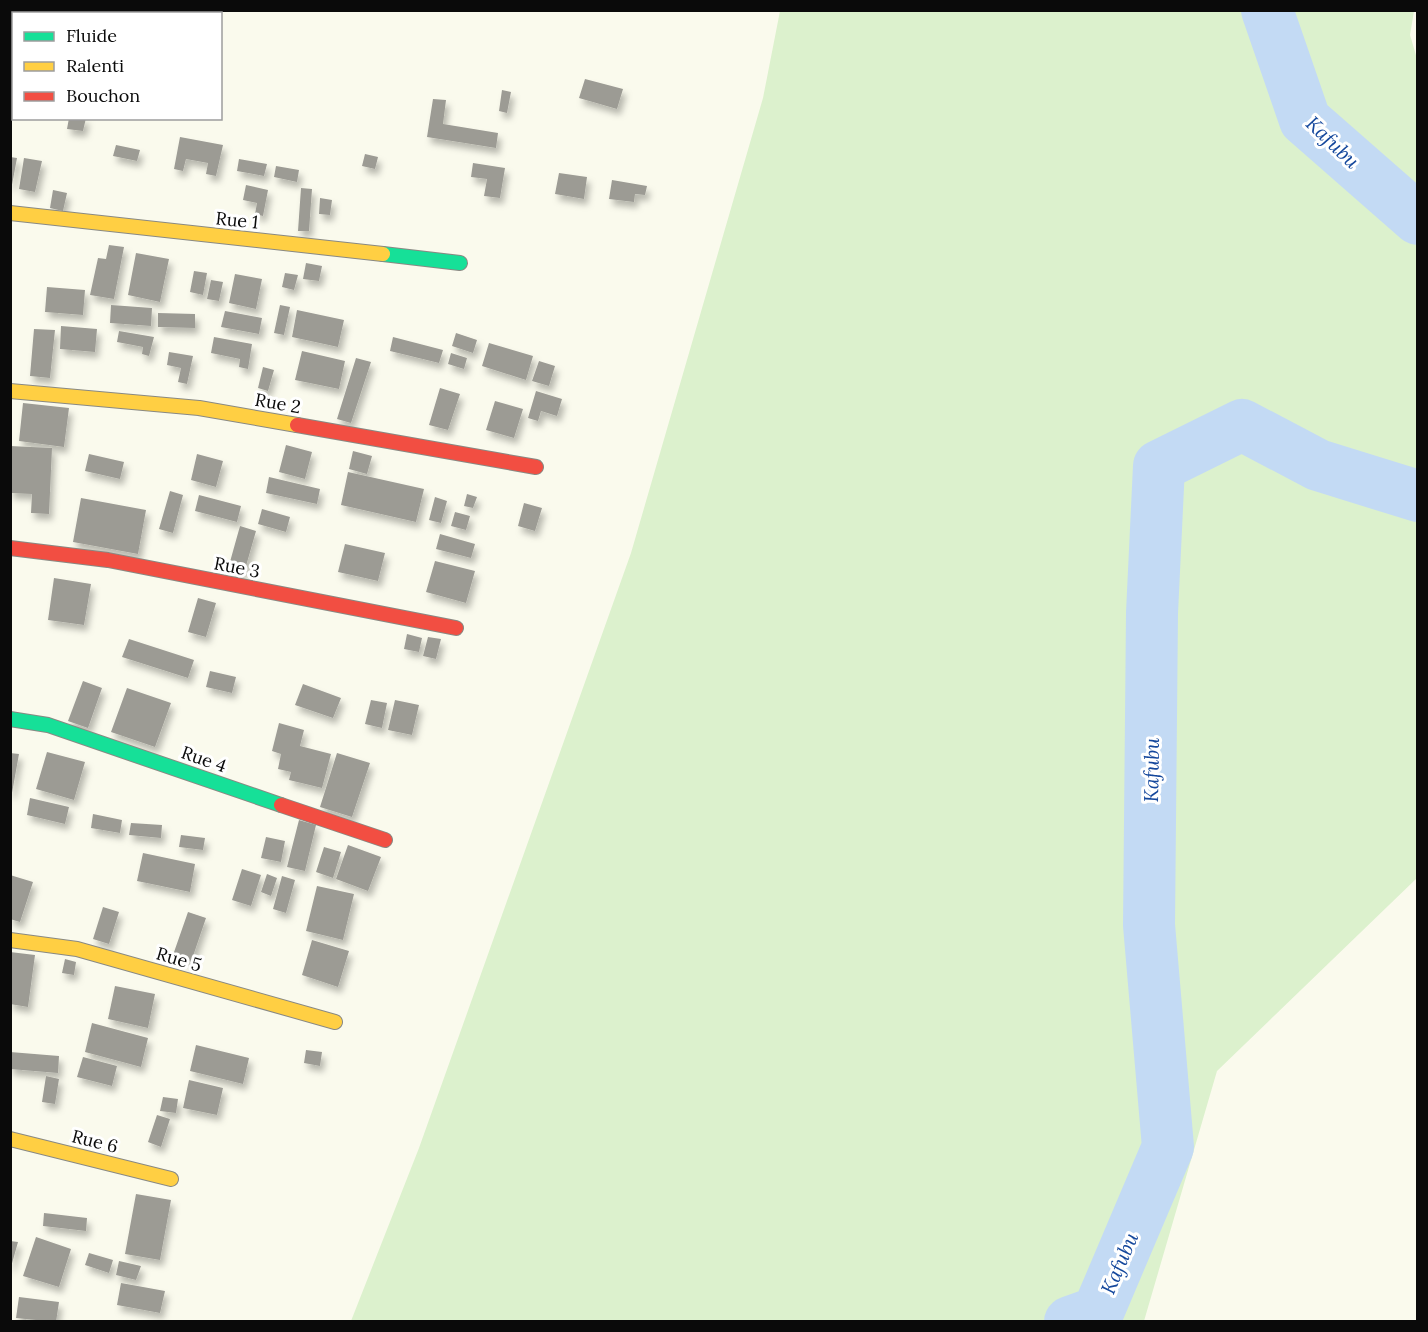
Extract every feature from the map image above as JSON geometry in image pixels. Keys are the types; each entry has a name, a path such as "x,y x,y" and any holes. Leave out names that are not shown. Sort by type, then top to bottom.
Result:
{"street":[{"name":"Rue 1","path":"10,213 460,263"},
{"name":"Rue 2","path":"10,391 199,408 536,467"},
{"name":"Rue 3","path":"10,548 108,560 456,627"},
{"name":"Rue 4","path":"10,719 48,725 385,840"},
{"name":"Rue 5","path":"10,940 77,949 335,1022"},
{"name":"Rue 6","path":"10,1139 171,1179"}],"green space":[{"path":"780,11 1414,11 1410,35 1418,62 1417,878 1217,1071 1144,1321 351,1321 419,1148 631,553 763,98"}],"building":[{"path":"10,37 12,37 12,77 10,77"},
{"path":"585,79 623,89 617,109 579,98"},
{"path":"502,90 511,92 507,113 499,111"},
{"path":"433,99 446,100 443,124 498,133 496,148 427,137"},
{"path":"69,120 86,120 83,131 67,129"},
{"path":"180,137 223,145 216,176 206,174 208,163 186,159 183,171 174,169"},
{"path":"116,145 140,150 137,161 113,156"},
{"path":"365,154 378,157 375,169 362,166"},
{"path":"10,157 17,158 12,185 10,185"},
{"path":"24,158 42,161 35,192 19,189"},
{"path":"239,159 267,164 264,176 237,171"},
{"path":"473,163 505,168 500,198 484,196 487,179 471,177"},
{"path":"276,166 299,170 297,182 274,177"},
{"path":"559,173 587,177 584,199 555,194"},
{"path":"612,180 647,186 645,195 635,194 634,202 609,199"},
{"path":"246,185 268,190 263,216 255,214 257,203 243,200"},
{"path":"301,188 312,189 309,231 298,231"},
{"path":"53,190 67,193 63,211 50,208"},
{"path":"320,198 332,200 330,215 319,214"},
{"path":"109,245 124,247 114,299 90,295 98,258 106,259"},
{"path":"136,253 169,259 160,302 128,295"},
{"path":"306,263 322,266 319,281 303,279"},
{"path":"194,271 207,273 203,295 190,292"},
{"path":"285,273 298,275 294,290 282,287"},
{"path":"235,274 262,279 256,309 229,303"},
{"path":"211,280 223,282 219,301 207,299"},
{"path":"47,287 85,290 83,315 45,312"},
{"path":"111,305 152,308 151,326 110,323"},
{"path":"280,305 290,307 284,335 274,333"},
{"path":"297,310 344,320 338,347 292,337"},
{"path":"225,311 262,318 259,334 221,327"},
{"path":"158,313 195,314 195,328 158,327"},
{"path":"61,326 97,329 95,352 60,349"},
{"path":"34,329 55,330 50,378 30,376"},
{"path":"119,331 154,337 149,356 142,354 143,347 117,342"},
{"path":"456,333 477,340 473,353 452,346"},
{"path":"214,337 252,344 248,369 239,367 240,359 211,353"},
{"path":"393,337 443,350 439,363 390,351"},
{"path":"489,343 533,356 526,380 482,366"},
{"path":"302,351 345,361 339,389 295,380"},
{"path":"169,352 193,356 187,384 178,382 181,368 167,365"},
{"path":"451,353 467,358 464,369 448,364"},
{"path":"356,358 371,362 351,423 337,419"},
{"path":"539,361 555,366 549,386 532,381"},
{"path":"263,367 274,370 268,391 258,388"},
{"path":"440,388 460,394 448,430 429,425"},
{"path":"536,391 562,399 557,416 541,411 538,421 528,418"},
{"path":"495,401 523,409 514,438 486,430"},
{"path":"23,403 69,408 64,447 19,441"},
{"path":"286,445 312,452 305,479 279,472"},
{"path":"10,446 52,448 49,514 31,513 32,494 10,493"},
{"path":"353,451 372,456 367,474 349,469"},
{"path":"89,454 124,462 120,479 85,471"},
{"path":"197,454 223,461 216,487 191,480"},
{"path":"348,472 424,489 416,522 341,505"},
{"path":"269,477 320,489 317,504 266,493"},
{"path":"170,491 183,495 173,533 159,529"},
{"path":"467,494 477,497 473,508 464,506"},
{"path":"199,495 241,506 237,522 195,511"},
{"path":"435,497 447,501 441,523 429,520"},
{"path":"81,498 146,510 138,554 73,542"},
{"path":"524,503 542,508 535,531 518,526"},
{"path":"262,509 290,517 286,532 258,524"},
{"path":"455,512 470,516 466,530 451,526"},
{"path":"240,526 256,531 244,573 228,569"},
{"path":"440,534 475,544 471,558 436,549"},
{"path":"345,544 385,553 378,581 338,572"},
{"path":"435,561 475,571 466,603 426,592"},
{"path":"54,578 91,584 84,625 48,620"},
{"path":"198,598 216,603 206,637 188,632"},
{"path":"407,634 422,638 419,652 404,649"},
{"path":"428,637 441,639 436,659 423,656"},
{"path":"129,639 194,660 188,678 122,657"},
{"path":"210,671 236,677 232,693 206,687"},
{"path":"83,681 102,688 88,728 68,721"},
{"path":"303,684 341,698 333,718 295,705"},
{"path":"127,688 171,703 155,747 111,732"},
{"path":"371,700 387,703 382,728 365,724"},
{"path":"395,700 419,705 412,735 388,730"},
{"path":"279,723 304,730 300,746 331,754 322,788 289,780 291,772 278,769 281,754 272,751"},
{"path":"47,752 85,762 74,800 36,789"},
{"path":"10,753 19,754 12,793 10,793"},
{"path":"337,753 370,763 352,817 320,807"},
{"path":"30,798 69,807 65,824 27,815"},
{"path":"93,814 122,820 120,833 91,828"},
{"path":"299,820 316,825 305,871 287,867"},
{"path":"131,823 162,825 161,838 129,835"},
{"path":"181,835 205,838 203,850 179,847"},
{"path":"266,837 285,841 281,862 261,858"},
{"path":"348,845 381,857 368,891 336,879"},
{"path":"324,847 341,852 333,878 316,872"},
{"path":"143,853 195,864 190,892 137,881"},
{"path":"242,869 261,875 251,906 232,900"},
{"path":"267,874 277,878 271,896 261,892"},
{"path":"10,875 33,882 20,922 10,919"},
{"path":"282,876 295,880 286,913 273,909"},
{"path":"317,886 354,894 343,940 306,931"},
{"path":"103,907 119,912 109,944 93,939"},
{"path":"188,912 206,918 191,962 173,955"},
{"path":"312,940 349,951 338,987 302,975"},
{"path":"10,952 35,955 28,1007 10,1004"},
{"path":"65,959 76,962 74,975 62,973"},
{"path":"115,986 155,994 148,1028 108,1019"},
{"path":"92,1023 148,1038 141,1067 85,1052"},
{"path":"196,1045 249,1058 243,1084 190,1071"},
{"path":"306,1050 322,1052 320,1066 304,1063"},
{"path":"10,1052 59,1056 58,1073 10,1069"},
{"path":"83,1057 117,1066 112,1086 77,1077"},
{"path":"46,1076 59,1079 55,1104 42,1102"},
{"path":"189,1080 223,1088 217,1115 183,1108"},
{"path":"163,1097 178,1099 176,1113 160,1111"},
{"path":"157,1115 170,1119 161,1147 148,1142"},
{"path":"136,1194 171,1200 160,1260 125,1254"},
{"path":"44,1213 87,1218 86,1231 43,1226"},
{"path":"36,1237 71,1249 59,1287 23,1276"},
{"path":"10,1241 18,1242 11,1267 10,1267"},
{"path":"89,1253 113,1260 109,1273 85,1265"},
{"path":"119,1261 141,1266 136,1280 116,1275"},
{"path":"121,1283 165,1291 160,1313 117,1305"},
{"path":"19,1297 59,1302 56,1322 16,1318"}],"waterway":[{"name":"Kafubu","path":"1267,10 1305,120 1418,219"},
{"name":"Kafubu","path":"1070,1322 1098,1312 1168,1147 1149,925 1152,613 1159,466 1242,425 1318,465 1418,496"}],"traffic: fast":[{"path":"383,254 460,263"},
{"path":"10,719 48,725 281,805"}],"traffic: slow":[{"path":"10,213 383,254"},
{"path":"10,391 199,408 297,425"},
{"path":"10,940 77,949 335,1022"},
{"path":"10,1139 171,1179"}],"traffic: jam":[{"path":"297,425 536,467"},
{"path":"10,548 108,560 456,628"},
{"path":"281,805 385,840"}]}
